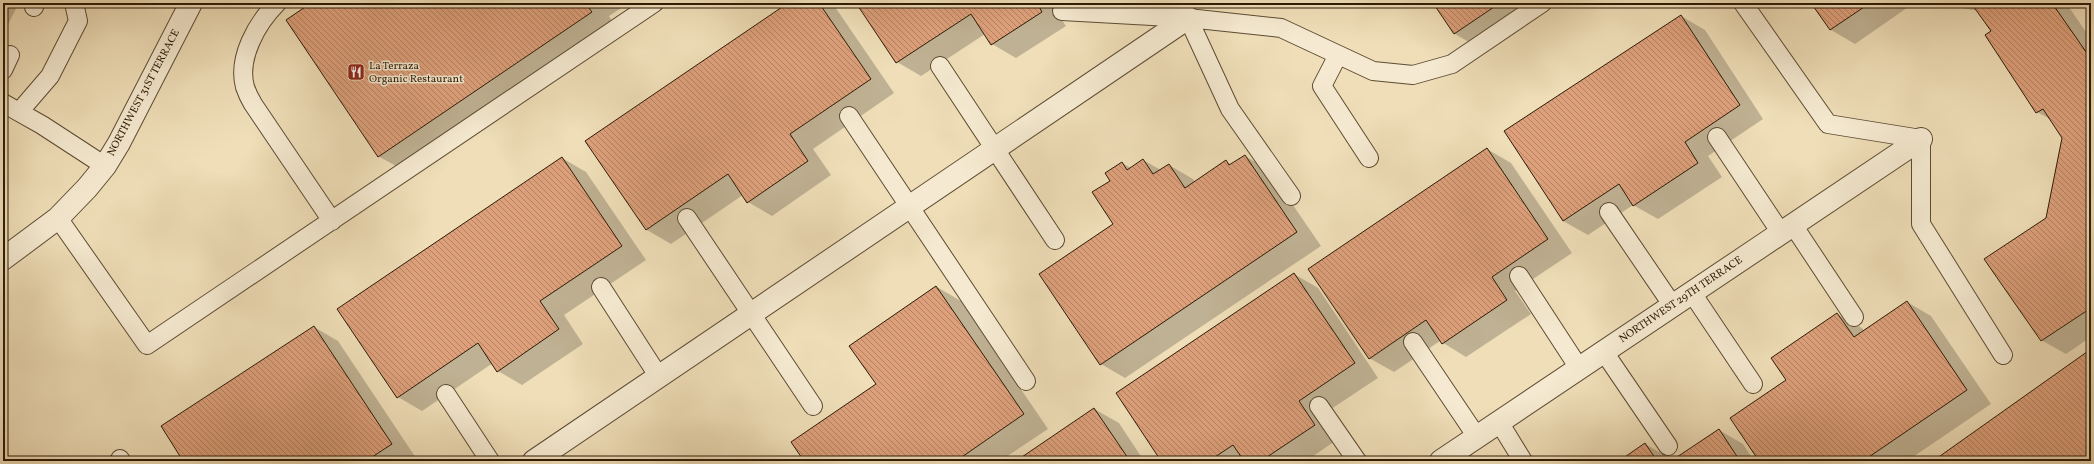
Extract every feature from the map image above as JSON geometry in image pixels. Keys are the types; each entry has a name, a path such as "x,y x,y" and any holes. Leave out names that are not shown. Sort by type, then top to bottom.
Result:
{"street":[{"name":"NORTHWEST 31ST TERRACE","path":"3,259 58,218 87,188 104,166 119,144 191,3"},
{"path":"534,461 996,148 1186,8"},
{"name":"NORTHWEST 29TH TERRACE","path":"1441,461 1921,139"}],"lane":[{"path":"19,112 50,76 75,28 78,21 74,3"},
{"path":"277,3 269,10 253,34 244,65 245,86 253,104 332,221"},
{"path":"58,218 147,345 654,3"},
{"path":"1062,10 1186,8 1281,28 1373,72 1413,75 1452,64 1542,3"},
{"path":"1743,3 1828,124 1921,139 1921,224 2003,355"},
{"path":"1186,8 1230,109 1291,196"},
{"path":"1338,55 1322,86 1369,158"},
{"path":"940,66 996,148 1055,240"},
{"path":"3,104 19,112 104,166"},
{"path":"849,116 1026,381"},
{"path":"1717,137 1854,317"},
{"path":"1609,212 1672,306"},
{"path":"687,218 813,406"},
{"path":"1519,276 1579,368"},
{"path":"601,287 659,377"},
{"path":"1692,293 1753,384"},
{"path":"1413,342 1477,437"},
{"path":"1604,352 1668,446"},
{"path":"446,394 490,461"},
{"path":"1319,406 1356,461"},
{"path":"1499,422 1524,461"}],"building":[{"path":"311,3 585,3 592,12 378,157 286,20"},
{"path":"788,3 819,3 871,79 790,134 808,161 747,203 728,174 646,230 585,141"},
{"path":"856,3 1037,3 1042,12 991,45 971,14 896,63"},
{"path":"1433,3 1500,3 1454,34"},
{"path":"1811,3 1870,3 1830,30"},
{"path":"1971,3 2052,3 2091,59 2091,308 2041,341 1984,259 2046,218 2062,138 2043,109 2036,113 1985,35 1991,31"},
{"path":"1681,15 1740,105 1685,142 1698,163 1633,206 1619,184 1563,221 1504,131"},
{"path":"1487,148 1548,239 1492,277 1507,300 1442,344 1426,320 1369,359 1308,269"},
{"path":"1245,155 1297,232 1100,365 1039,274 1113,224 1092,192 1110,181 1105,173 1122,162 1127,170 1143,159 1153,174 1169,164 1185,188 1226,160 1229,165"},
{"path":"562,157 622,246 540,301 559,329 497,372 478,343 397,398 337,309"},
{"path":"1294,273 1355,363 1299,401 1315,425 1261,461 1244,461 1233,445 1209,461 1161,461 1116,393"},
{"path":"936,286 1024,414 956,461 804,461 791,442 876,384 849,346"},
{"path":"1907,301 1967,390 1863,461 1759,461 1730,418 1786,380 1771,358 1837,313 1854,337"},
{"path":"314,326 392,444 366,461 183,461 161,426"},
{"path":"2091,349 2091,461 1933,461"},
{"path":"1094,408 1130,461 1016,461"},
{"path":"1719,429 1740,461 1671,461"},
{"path":"1645,443 1657,461 1619,461"}],"place":[{"name":"La Terraza Organic Restaurant","path":"356,72"}]}
